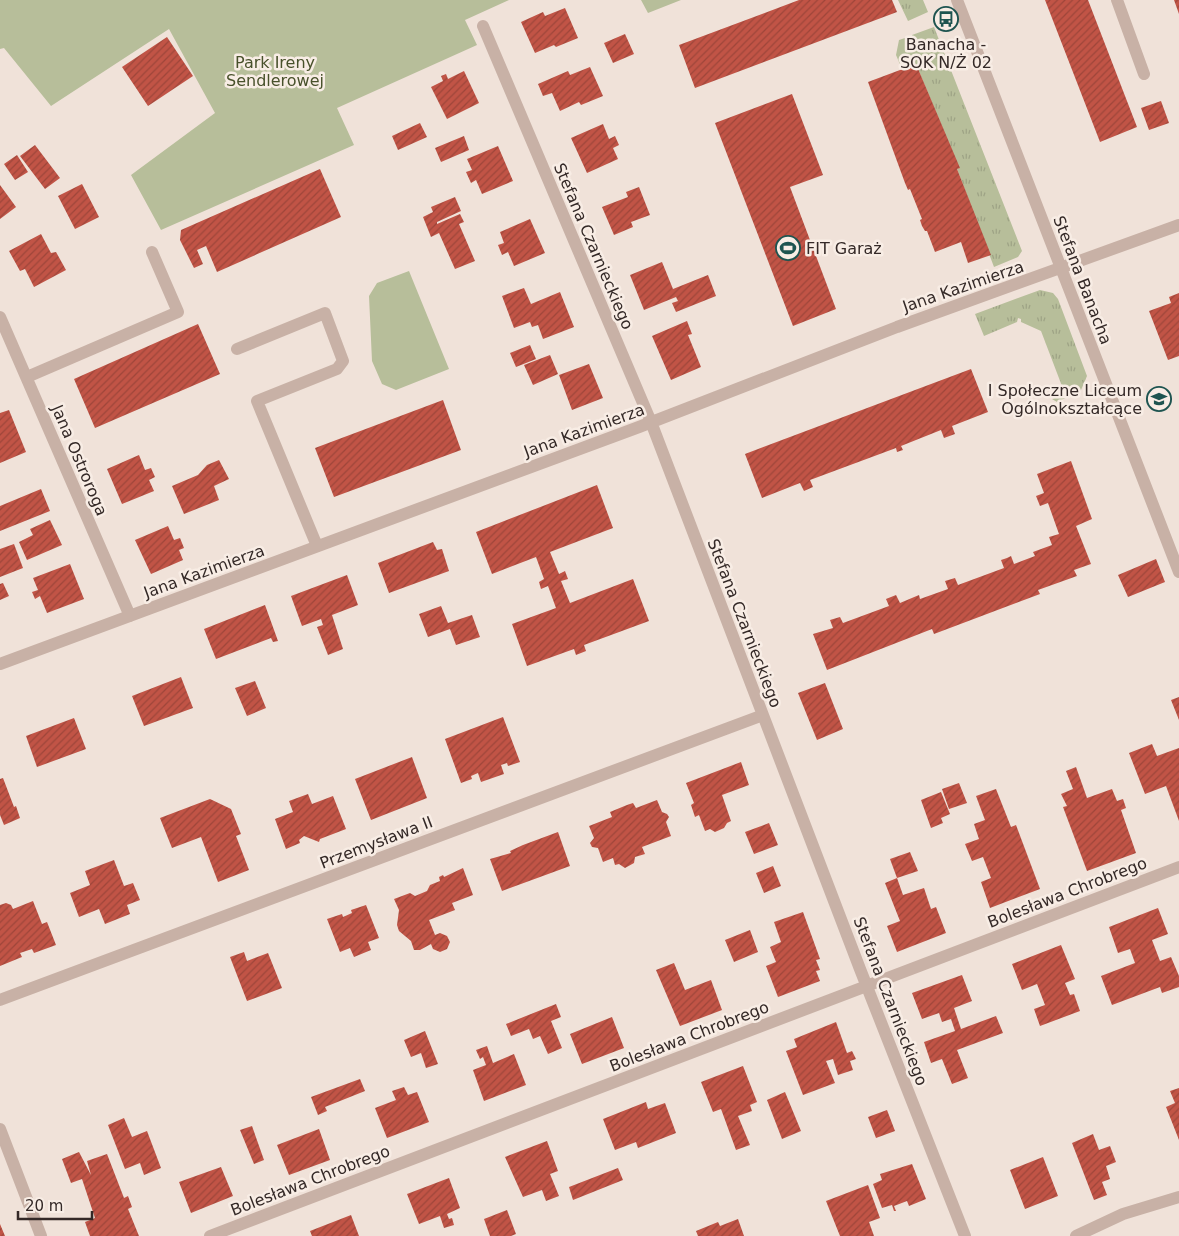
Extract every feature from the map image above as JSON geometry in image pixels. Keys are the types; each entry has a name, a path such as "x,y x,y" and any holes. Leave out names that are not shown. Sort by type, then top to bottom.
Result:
{"street":[{"name":"Stefana Banacha","path":"957,0 1179,572"},
{"path":"1116,0 1144,74"},
{"name":"Stefana Czarnieckiego","path":"483,26 651,422 867,986 966,1236"},
{"name":"Jana Kazimierza","path":"0,664 651,422 897,327 1179,225"},
{"path":"27,377 178,312 152,252"},
{"path":"237,349 325,313 343,361 341,365 337,369 258,401 317,546"},
{"name":"Jana Ostroroga","path":"0,317 130,616"},
{"name":"Przemysława II","path":"0,1000 763,715"},
{"name":"Bolesława Chrobrego","path":"210,1236 1179,867"},
{"path":"0,1129 41,1236"},
{"path":"1076,1236 1123,1214 1179,1197"}],"green space":[{"name":"Park Ireny Sendlerowej","path":"0,0 509,0 465,20 477,45 337,108 354,145 161,230 131,175 215,113 169,29 51,106 4,48 0,49"},
{"path":"641,0 681,0 648,13"},
{"path":"898,0 923,0 928,12 908,21"},
{"path":"934,27 1022,251 1018,257 994,267 957,169 959,168 916,64 902,69 896,55 899,40 905,38 908,45 914,42 912,35"},
{"path":"409,271 449,369 396,390 382,384 372,361 369,296 377,283"},
{"path":"1040,290 1053,293 1058,299 1087,376 1081,390 1057,402 1052,399 1065,394 1041,331 1021,322 1021,319 1018,318 1017,322 984,336 975,314"}],"building":[{"path":"799,0 892,0 897,12 695,88 679,45"},
{"path":"1045,0 1088,0 1137,127 1100,142"},
{"path":"1174,0 1179,0 1179,14"},
{"path":"565,8 578,38 535,53 521,22 543,12 545,16"},
{"path":"625,34 634,54 613,63 604,43"},
{"path":"167,37 193,76 148,106 122,67"},
{"path":"916,64 960,168 957,169 991,255 968,263 961,242 935,252 927,231 922,226 920,220 922,219 910,189 908,190 905,183 868,82"},
{"path":"590,67 603,96 581,105 579,102 560,111 552,93 543,96 538,84 568,71 570,75"},
{"path":"464,71 479,103 447,119 431,87 443,81 441,76 446,74 448,79"},
{"name":"FIT Garaż","path":"792,94 823,175 790,187 836,309 793,326 715,123"},
{"path":"1161,101 1169,123 1149,130 1141,108"},
{"path":"420,123 427,137 398,150 392,136"},
{"path":"603,124 609,139 615,136 619,145 613,148 618,159 587,173 571,138"},
{"path":"464,136 469,150 441,162 435,148"},
{"path":"35,145 60,178 45,189 20,156"},
{"path":"498,146 513,181 482,194 476,180 471,183 466,172 472,170 467,159"},
{"path":"17,155 28,172 15,180 4,164"},
{"path":"320,169 341,217 217,272 206,246 197,250 203,264 194,268 180,240 181,230"},
{"path":"82,184 99,217 75,229 58,196"},
{"path":"0,185 16,207 0,219"},
{"path":"639,187 650,215 631,222 633,227 614,235 602,207 628,197 626,192"},
{"path":"455,197 461,211 437,222 437,224 460,214 464,222 459,224 475,261 455,269 439,233 431,237 423,217 433,212 431,207"},
{"path":"530,219 545,253 514,266 508,252 502,255 498,245 504,243 500,232"},
{"path":"41,234 51,253 56,252 66,270 34,287 25,269 20,271 9,251"},
{"path":"662,262 673,289 708,275 716,296 676,312 672,303 678,301 676,297 644,310 630,275"},
{"path":"524,288 531,304 560,292 574,327 543,339 538,325 532,327 530,322 514,328 502,296"},
{"path":"1179,293 1179,356 1168,360 1149,311 1171,303 1169,297"},
{"path":"687,321 692,334 688,335 701,367 671,380 652,336"},
{"path":"198,324 220,374 95,428 74,379"},
{"path":"530,345 536,359 516,367 510,353"},
{"path":"550,355 558,374 533,385 524,365"},
{"path":"589,364 603,398 572,410 559,375"},
{"path":"971,369 988,412 952,426 955,434 944,438 941,430 901,446 903,450 897,452 896,448 810,480 813,487 804,491 800,483 762,498 745,454"},
{"path":"443,400 461,450 334,497 315,448"},
{"path":"9,410 26,452 0,463 0,413"},
{"path":"139,455 145,470 151,468 155,477 149,480 154,491 122,504 107,469"},
{"path":"219,460 229,479 214,486 219,500 184,514 172,486 198,475 207,465"},
{"path":"1071,461 1092,519 1076,526 1091,564 1074,570 1077,576 1038,590 1040,594 934,634 932,629 827,670 813,634 833,628 830,620 840,617 843,623 889,606 886,599 896,595 900,603 919,595 920,599 948,589 945,581 955,578 958,585 1004,568 1001,560 1011,556 1014,564 1035,556 1033,552 1052,545 1049,537 1059,534 1048,503 1040,506 1036,496 1044,493 1037,474"},
{"path":"597,485 613,528 550,552 559,574 565,571 568,579 561,581 570,603 633,579 649,621 584,645 586,651 576,655 574,649 527,666 512,624 556,608 548,586 541,589 539,582 544,579 536,557 492,574 476,532"},
{"path":"41,489 50,511 0,531 0,506"},
{"path":"50,520 62,545 27,560 19,542 33,535 30,529"},
{"path":"168,526 174,540 180,538 184,548 179,550 183,560 151,574 135,540"},
{"path":"433,542 437,550 442,549 449,571 389,593 378,563"},
{"path":"14,544 23,568 0,577 0,549"},
{"path":"1156,559 1165,582 1128,597 1118,575"},
{"path":"70,564 84,599 47,613 40,596 35,599 32,592 38,590 33,578"},
{"path":"347,575 358,605 332,615 343,649 328,655 317,627 323,625 321,619 302,626 291,596"},
{"path":"3,583 9,596 0,600 0,584"},
{"path":"265,605 278,641 273,642 271,638 216,659 204,629"},
{"path":"441,606 448,623 472,615 480,637 456,645 450,629 428,637 419,614"},
{"path":"181,677 193,708 144,726 132,696"},
{"path":"255,681 266,708 247,716 235,688"},
{"path":"825,683 843,729 817,740 798,693"},
{"path":"1179,697 1179,720 1171,700"},
{"path":"503,717 520,762 508,766 507,763 501,765 504,774 481,782 478,773 471,776 472,779 461,783 445,739"},
{"path":"74,718 86,749 37,767 26,736"},
{"path":"1152,744 1157,756 1179,748 1179,821 1166,786 1145,794 1129,753"},
{"path":"412,757 427,798 371,820 355,779"},
{"path":"741,762 749,785 722,795 731,821 724,828 715,832 710,829 705,831 699,815 695,817 691,805 694,803 686,783"},
{"path":"1076,767 1087,798 1112,789 1117,801 1123,799 1126,808 1121,810 1136,853 1087,871 1063,807 1067,806 1061,794 1073,789 1066,771"},
{"path":"3,778 20,818 4,825 0,815 0,779"},
{"path":"959,783 967,803 949,809 942,789"},
{"path":"996,789 1011,827 1016,825 1040,889 990,908 981,882 991,878 983,857 972,861 965,844 979,839 974,824 985,820 976,796"},
{"path":"941,792 950,814 941,818 943,823 931,828 921,800"},
{"path":"308,794 312,804 333,796 346,829 320,839 319,842 304,836 299,840 300,843 286,849 275,819 293,812 289,801"},
{"path":"210,799 231,809 241,834 236,836 249,870 218,882 201,837 172,848 160,818"},
{"path":"657,800 662,812 669,817 666,822 671,836 642,847 645,854 635,857 634,863 625,868 619,864 615,865 613,858 603,862 598,848 592,847 590,843 594,838 589,826 612,817 610,812 627,805 633,803 636,808"},
{"path":"769,823 778,845 754,854 745,832"},
{"path":"558,832 570,866 502,891 490,859 511,853 510,851 523,845"},
{"path":"910,852 918,871 897,878 890,859"},
{"path":"114,860 124,886 133,883 140,900 127,905 130,914 105,924 99,909 79,917 70,893 90,885 85,871"},
{"path":"773,866 781,886 764,893 756,873"},
{"path":"463,868 473,895 452,903 455,910 429,920 435,935 440,933 447,936 450,942 447,949 440,952 433,949 431,944 420,950 414,950 411,941 399,931 397,925 399,910 394,899 410,893 415,896 427,891 430,885 440,881 439,877 443,875 444,877"},
{"path":"897,878 903,895 924,888 931,909 936,907 946,933 897,952 887,926 900,921 885,883"},
{"path":"33,901 42,924 47,922 56,945 34,953 32,949 20,953 22,957 0,966 0,905 6,903 11,905 13,909"},
{"path":"366,905 379,938 368,942 371,950 354,957 350,948 340,952 327,919 342,914 343,917 352,913 351,910"},
{"path":"1158,908 1168,934 1152,940 1160,961 1171,957 1179,976 1179,987 1162,993 1160,987 1112,1005 1101,976 1135,963 1130,949 1118,953 1109,927"},
{"path":"803,912 820,959 816,960 820,970 816,971 820,981 778,997 766,966 776,962 770,947 781,942 774,922"},
{"path":"750,930 758,952 734,962 725,940"},
{"path":"1061,945 1075,979 1065,983 1070,995 1074,994 1080,1011 1040,1026 1034,1009 1045,1005 1037,984 1022,990 1012,964"},
{"path":"244,952 247,961 268,953 282,988 247,1001 230,957"},
{"path":"674,963 685,990 711,980 722,1010 680,1026 656,970"},
{"path":"962,975 972,1001 954,1008 961,1029 996,1016 1003,1033 957,1050 968,1078 952,1084 942,1059 931,1063 924,1042 955,1031 951,1019 942,1022 939,1013 922,1019 912,993"},
{"path":"556,1004 561,1017 551,1021 562,1048 548,1054 540,1036 533,1039 529,1029 511,1036 506,1024"},
{"path":"612,1017 624,1048 582,1064 570,1034"},
{"path":"836,1022 847,1053 852,1051 856,1059 850,1061 853,1070 838,1075 833,1059 826,1061 835,1083 803,1095 786,1051 797,1047 794,1039"},
{"path":"425,1031 438,1064 426,1068 421,1053 411,1057 404,1040"},
{"path":"487,1046 493,1063 514,1054 526,1085 484,1101 473,1070 486,1065 483,1057 480,1059 476,1050"},
{"path":"743,1066 757,1102 750,1105 752,1111 738,1116 750,1145 736,1150 721,1109 713,1112 701,1082"},
{"path":"360,1079 365,1091 325,1107 327,1111 318,1115 311,1097"},
{"path":"404,1087 408,1095 417,1092 429,1122 387,1138 375,1108 396,1100 392,1091"},
{"path":"1179,1088 1179,1140 1166,1107 1175,1103 1170,1091"},
{"path":"785,1092 801,1131 782,1139 767,1100"},
{"path":"646,1102 648,1109 665,1103 676,1133 638,1148 636,1142 615,1150 603,1119"},
{"path":"887,1110 895,1131 876,1138 868,1117"},
{"path":"124,1118 132,1137 147,1131 161,1168 144,1175 140,1163 125,1169 108,1125"},
{"path":"252,1126 264,1160 254,1164 240,1130"},
{"path":"319,1129 330,1160 289,1175 277,1145"},
{"path":"1093,1134 1099,1150 1110,1146 1116,1162 1106,1166 1110,1179 1102,1182 1107,1195 1094,1200 1072,1143"},
{"path":"547,1141 558,1171 550,1174 559,1196 546,1201 542,1190 523,1197 505,1157"},
{"path":"79,1152 91,1175 87,1161 107,1154 124,1198 128,1196 132,1207 128,1209 139,1236 90,1236 85,1222 95,1218 82,1179 71,1183 62,1159"},
{"path":"1043,1157 1058,1196 1025,1209 1010,1170"},
{"path":"912,1164 926,1199 909,1206 907,1201 894,1206 896,1211 894,1211 892,1205 882,1208 873,1184 882,1180 880,1174"},
{"path":"221,1167 233,1196 191,1213 179,1182"},
{"path":"618,1168 623,1180 573,1200 569,1187"},
{"path":"449,1178 460,1208 447,1214 449,1219 452,1218 454,1225 444,1228 440,1216 419,1224 407,1194"},
{"path":"868,1185 880,1218 869,1222 874,1236 840,1236 826,1201"},
{"path":"507,1210 516,1234 511,1236 490,1236 484,1219"},
{"path":"351,1215 359,1236 312,1236 310,1231"},
{"path":"738,1219 744,1236 698,1236 696,1231 718,1222 720,1226"},
{"path":"0,1224 5,1236 0,1236"}],"place":[{"name":"Banacha - SOK N/Ż 02","path":"946,19"},
{"name":"FIT Garaż","path":"788,248"},
{"name":"I Społeczne Liceum Ogólnokształcące","path":"1159,399"}]}
